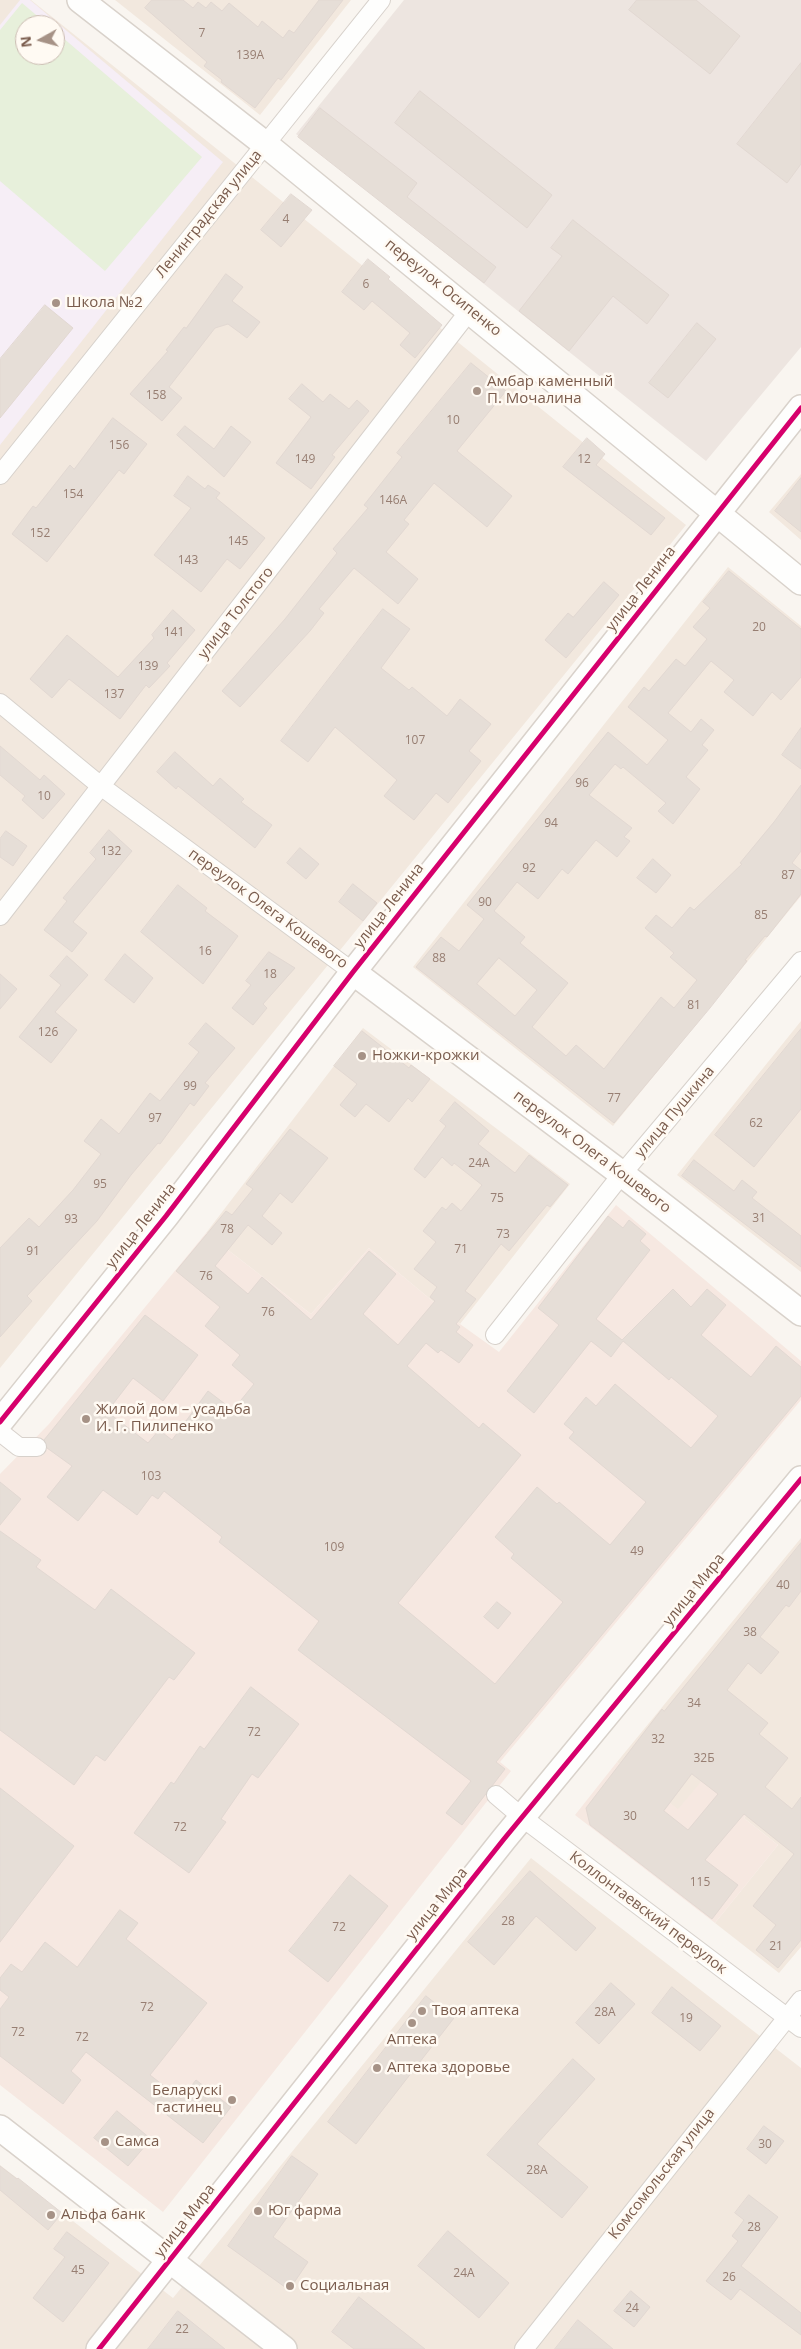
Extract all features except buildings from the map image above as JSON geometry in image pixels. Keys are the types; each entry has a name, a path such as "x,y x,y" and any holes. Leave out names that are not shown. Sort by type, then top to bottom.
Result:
{"street":[{"name":"переулок Осипенко","path":"80,0 265,144 801,582"},
{"name":"Ленинградская улица","path":"0,475 380,0"},
{"name":"улица Толстого","path":"0,916 102,787 470,310"},
{"name":"улица Ленина","path":"0,1422 166,1216 353,972 801,408"},
{"name":"переулок Олега Кошевого","path":"0,703 102,787 622,1174 801,1313"},
{"name":"улица Пушкина","path":"495,1335 622,1174 801,961"},
{"path":"0,1432 19,1447 37,1447"},
{"name":"улица Мира","path":"99,2349 360,2019 801,1479"},
{"name":"Коллонтаевский переулок","path":"496,1795 523,1818 801,2028"},
{"name":"Комсомольская улица","path":"524,2349 801,2000"},
{"path":"0,2128 284,2349"}],"shaded area":[{"path":"0,0 31,0 50,15 15,15 15,65 65,65 65,27 686,525 0,1368"},
{"name":"Школа №2","path":"20,0 30,0 48,15 15,15 15,65 65,65 65,29 223,162 0,445 0,25"},
{"path":"115,0 351,0 260,115"},
{"path":"404,0 801,0 801,347 706,461 296,134"},
{"path":"801,474 801,540 769,512"},
{"path":"728,567 801,626 801,896 613,1126 413,967"},
{"path":"801,1021 801,1272 677,1175"},
{"path":"363,1028 570,1184 460,1324 369,1248 311,1314 206,1233"},
{"path":"616,1205 801,1361 801,1400 500,1762 511,1771 163,2212 0,2085 0,1474 49,1424 206,1233 311,1314 369,1248 460,1324 499,1352"},
{"path":"801,1538 801,1947 779,1973 715,1923 778,1845 744,1818 759,1798 678,1810 617,1762"},
{"path":"617,1762 678,1809 715,1765 760,1797 744,1818 778,1845 715,1923 575,1815"},
{"path":"531,1858 801,2068 801,2349 0,2349 0,2165 173,2298"}],"green space":[{"path":"22,3 36,15 15,15 15,65 65,65 65,40 202,157 105,271 0,181 0,30"}],"cycle path":[{"path":"0,1422 166,1216 353,972 801,408"},
{"path":"99,2349 504,1839 801,1479"}],"place":[{"name":"Школа №2","path":"56,303"},
{"name":"Амбар каменный П. Мочалина","path":"477,391"},
{"name":"Ножки-крожки","path":"362,1056"},
{"name":"Жилой дом – усадьба И. Г. Пилипенко","path":"86,1419"},
{"name":"Твоя аптека","path":"422,2011"},
{"name":"Аптека","path":"412,2023"},
{"name":"Аптека здоровье","path":"377,2068"},
{"name":"Беларускi гастинец","path":"232,2100"},
{"name":"Самса","path":"105,2142"},
{"name":"Юг фарма","path":"258,2211"},
{"name":"Альфа банк","path":"51,2215"},
{"name":"Социальная","path":"290,2286"}]}
